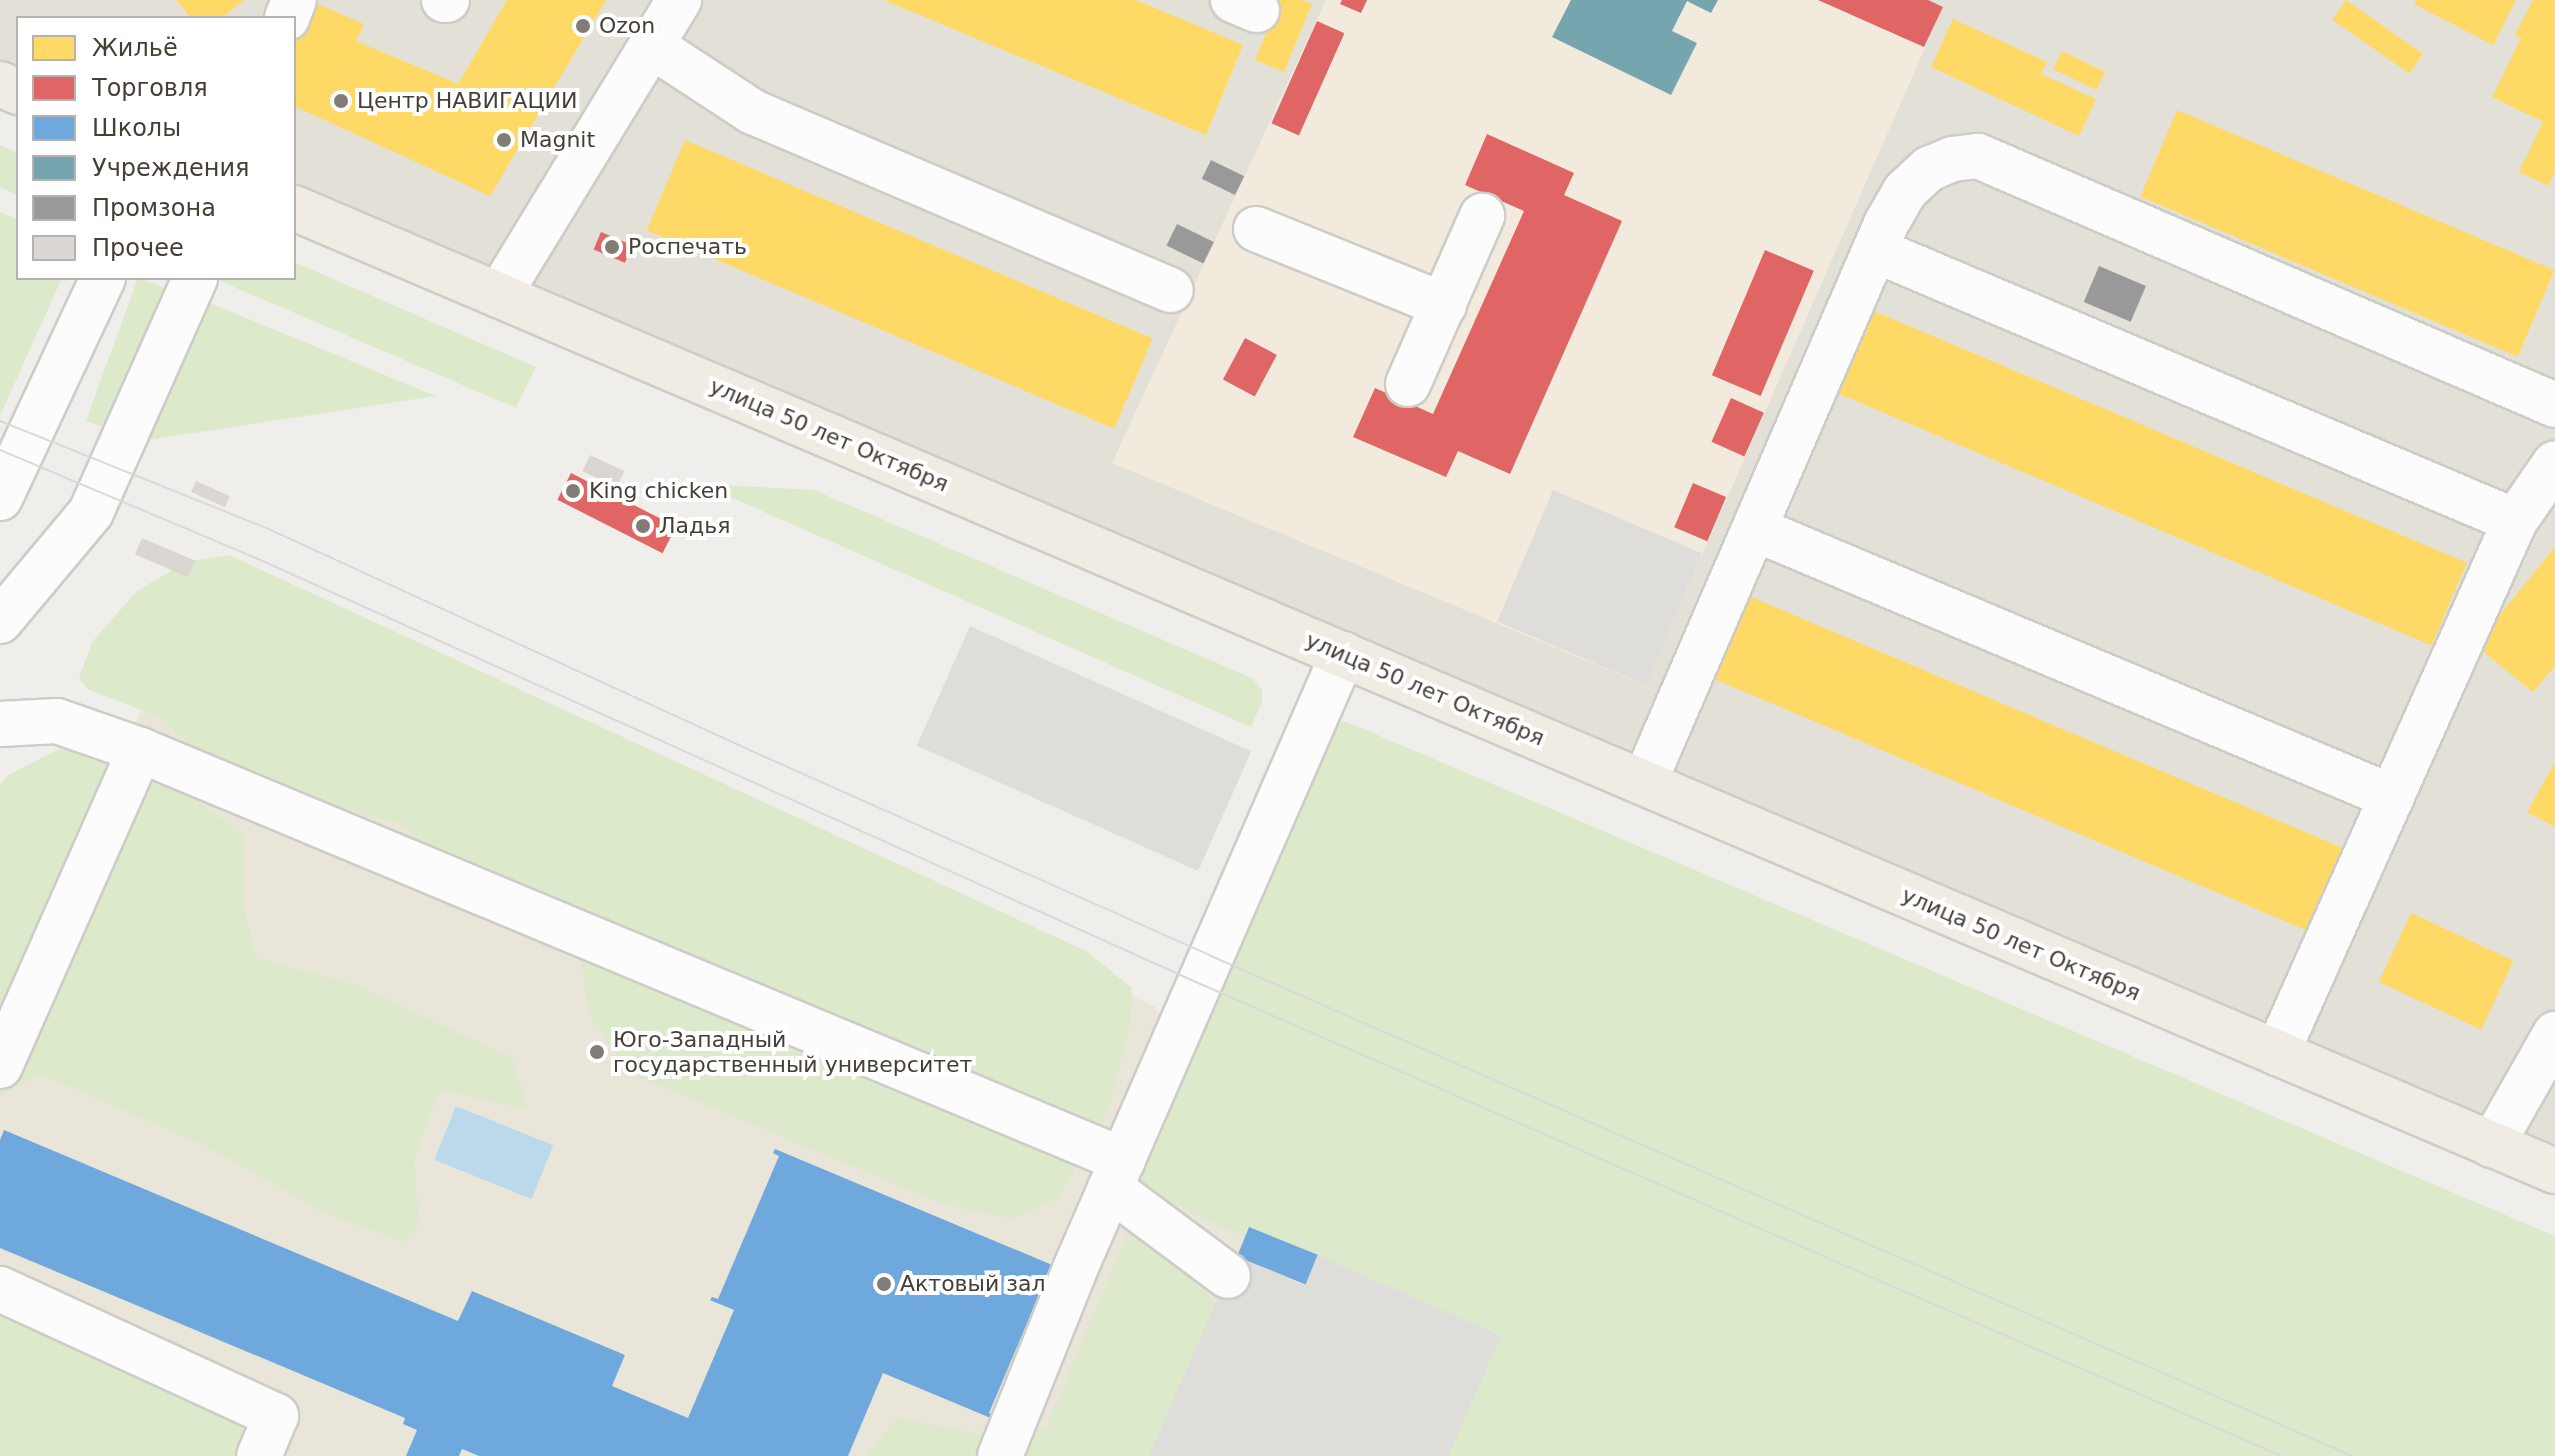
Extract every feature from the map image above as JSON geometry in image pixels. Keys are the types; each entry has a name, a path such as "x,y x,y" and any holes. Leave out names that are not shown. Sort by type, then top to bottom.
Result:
{"main road":[{"name":"улица 50 лет Октября","path":"296,209 2555,1171"}],"street":[{"path":"499,295 679,0"},
{"path":"652,46 753,112 1171,290"},
{"path":"1644,783 1875,250 1905,191 1929,169 1953,159 1978,156 2555,405"},
{"path":"1408,384 1482,216"},
{"path":"1256,229 1444,305"},
{"path":"1875,250 2515,521"},
{"path":"0,498 102,280"},
{"path":"0,621 91,512 194,280"},
{"path":"2277,1053 2515,521 2555,463"},
{"path":"1755,529 2392,797"},
{"path":"1000,1456 1116,1174 1343,654"},
{"path":"0,724 57,721 140,750 1116,1174 1228,1276"},
{"path":"0,1066 140,750"},
{"path":"2492,1145 2555,1034"},
{"path":"0,1289 276,1416 259,1456"}],"shaded area":[{"path":"0,0 2555,0 2555,1171 296,209 296,16 16,16 16,91 0,84"},
{"path":"1326,0 1928,0 1943,7 1645,685 1112,463"},
{"path":"1553,490 1702,553 1646,685 1497,622"},
{"name":"Юго-Западный государственный университет","path":"204,582 1154,1006 1232,1098 2049,1456 0,1456 0,1002"},
{"path":"970,626 1251,751 1198,871 917,746"},
{"path":"1317,1255 1501,1336 1448,1456 1149,1456 1236,1256 1303,1285"}],"green space":[{"path":"0,145 16,152 16,194 0,187"},
{"path":"0,212 16,218 16,280 61,280 0,416"},
{"path":"296,263 536,367 516,408 220,281 296,280"},
{"path":"137,280 143,280 169,289 117,432 86,421"},
{"path":"207,302 436,396 147,440"},
{"path":"701,484 814,490 1252,678 1262,690 1262,702 1251,727"},
{"path":"229,555 1086,951 1132,988 1130,1023 1109,1109 1057,1199 1012,1219 943,1204 630,1073 588,1013 577,925 462,873 399,823 236,783 159,717 87,689 79,678 92,642 137,591 186,562"},
{"path":"1329,720 1347,722 2555,1236 2555,1456 1448,1456 1500,1335 1250,1227 1244,1237 1144,1190 1135,1172"},
{"path":"75,741 136,763 196,799 243,836 243,905 257,958 358,986 512,1058 529,1110 440,1089 414,1158 419,1223 404,1242 325,1213 210,1148 41,1074 0,1096 0,785 8,775"},
{"path":"1128,1232 1176,1257 1203,1281 1215,1305 1149,1456 866,1456 898,1418 971,1433 1046,1428"},
{"path":"0,1304 246,1418 250,1435 240,1456 0,1456"}],"water":[{"path":"456,1106 553,1145 532,1199 434,1160"}],"building: Жильё":[{"path":"176,0 244,0 224,16 189,16"},
{"path":"308,0 364,24 356,41 458,84 507,0 606,0 490,196 296,107 296,26"},
{"path":"884,0 1136,0 1243,45 1206,135"},
{"path":"1280,0 1302,0 1312,4 1284,72 1255,60"},
{"path":"2346,0 2423,54 2409,74 2332,20"},
{"path":"2416,0 2516,0 2493,45 2414,4"},
{"path":"2533,0 2555,0 2555,171 2548,186 2519,172 2543,122 2492,97 2521,38 2515,35"},
{"path":"1953,19 2047,62 2041,74 2096,99 2079,136 1931,67"},
{"path":"2062,51 2105,72 2096,90 2053,69"},
{"path":"2177,110 2554,270 2518,357 2140,197"},
{"path":"685,140 1153,338 1114,429 647,230"},
{"path":"1874,311 2467,563 2432,645 1839,394"},
{"path":"2555,547 2555,666 2533,692 2475,645"},
{"path":"1749,596 2343,848 2308,931 1714,679"},
{"path":"2555,762 2555,827 2527,812"},
{"path":"2411,913 2513,961 2481,1030 2379,982"}],"building: Торговля":[{"path":"1342,0 1367,0 1361,13 1340,4"},
{"path":"1818,0 1928,0 1943,7 1924,47"},
{"path":"1317,21 1344,33 1299,136 1271,123"},
{"path":"1487,134 1574,173 1564,195 1622,221 1510,474 1458,451 1446,477 1353,437 1375,388 1433,414 1524,211 1465,185"},
{"name":"Роспечать","path":"601,232 632,245 625,263 594,249"},
{"path":"1765,250 1814,271 1761,396 1712,375"},
{"path":"1245,338 1277,355 1255,396 1223,379"},
{"path":"1731,398 1764,413 1744,456 1711,442"},
{"path":"571,473 676,527 663,553 557,500"},
{"path":"1693,483 1726,497 1707,541 1674,527"}],"building: Школы":[{"path":"4,1130 458,1321 472,1291 625,1355 612,1386 688,1418 734,1310 710,1300 712,1297 718,1299 779,1156 773,1153 775,1149 1057,1267 1055,1272 1050,1269 989,1413 995,1415 993,1419 883,1373 848,1456 479,1456 462,1449 459,1456 406,1456 417,1430 403,1424 405,1418 0,1248 0,1140"},
{"path":"1249,1227 1318,1255 1306,1284 1237,1257"}],"building: Учреждения":[{"path":"1571,0 1718,0 1711,13 1687,1 1672,31 1697,43 1671,95 1552,37"}],"building: Промзона":[{"path":"1211,160 1244,176 1235,195 1202,179"},
{"path":"1177,224 1214,242 1203,264 1166,246"},
{"path":"2099,266 2146,286 2131,322 2084,302"}],"building: Прочее":[{"path":"590,455 624,471 617,487 582,471"},
{"path":"196,481 230,496 225,507 191,492"},
{"path":"142,538 195,561 188,577 135,555"}],"tram line":[{"path":"0,421 273,531 756,753 1211,956 2352,1456"},
{"path":"0,450 256,558 1198,983 2281,1456"}],"place":[{"name":"Ozon","path":"583,26"},
{"name":"Центр НАВИГАЦИИ","path":"341,101"},
{"name":"Magnit","path":"504,140"},
{"name":"Роспечать","path":"612,247"},
{"name":"King chicken","path":"573,491"},
{"name":"Ладья","path":"643,526"},
{"name":"Юго-Западный государственный университет","path":"597,1052"},
{"name":"Актовый зал","path":"884,1284"}]}
